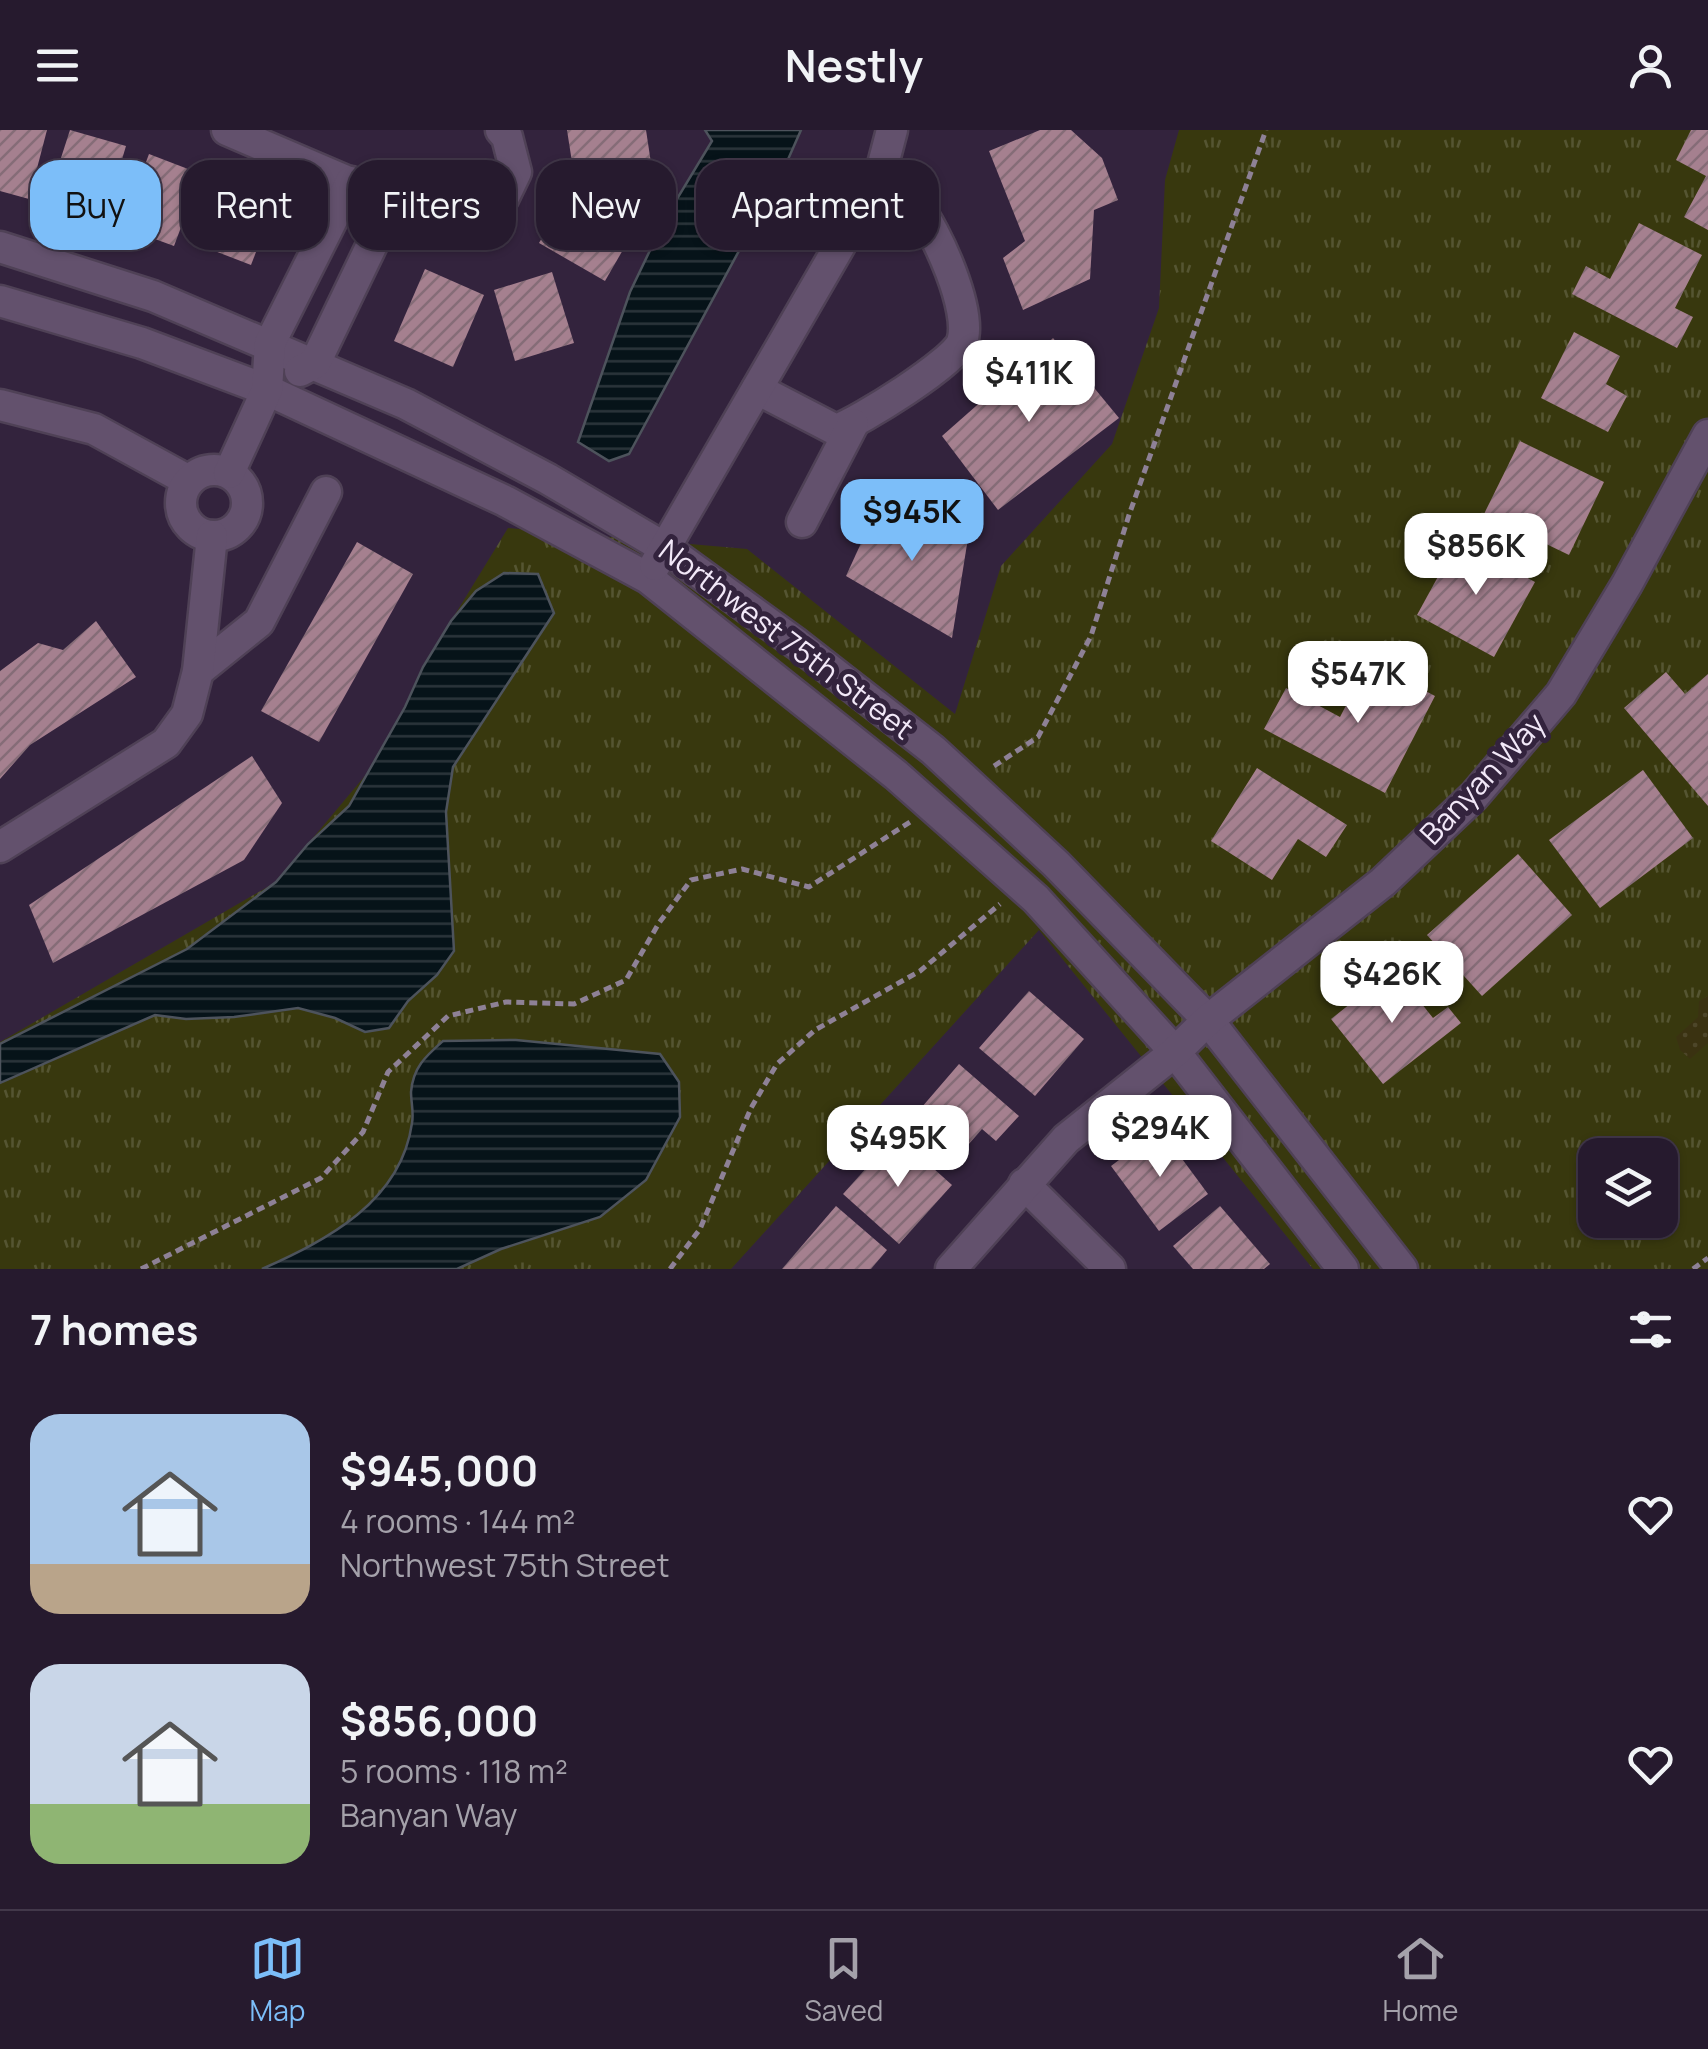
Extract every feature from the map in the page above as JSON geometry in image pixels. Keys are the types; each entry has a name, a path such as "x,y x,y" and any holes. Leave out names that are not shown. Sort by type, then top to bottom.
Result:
{"street":[{"path":"227,130 348,180"},
{"path":"502,130 513,160"},
{"path":"884,160 892,130"},
{"path":"229,473 267,390 270,343 348,190"},
{"name":"Northwest 75th Street","path":"0,247 153,296 406,404 548,479 664,548 934,750 1056,864 1208,1020 1402,1269"},
{"path":"267,390 314,363 369,250"},
{"path":"648,578 837,250"},
{"path":"757,389 836,430 853,424 944,362 960,346 966,326 962,304 939,250"},
{"name":"Northwest 75th Street","path":"0,301 142,343 267,390 505,501 648,578 793,691 1022,886 1175,1052 1343,1269"},
{"path":"0,404 94,429 190,481"},
{"path":"802,522 853,424"},
{"name":"Banyan Way","path":"951,1269 1066,1139 1175,1052 1208,1020 1384,882 1486,782 1561,694 1628,584 1708,435"},
{"path":"208,470 229,473 244,490 246,512 233,530 212,536 201,534 186,520 182,500 190,481 208,470"},
{"path":"198,671 259,622 326,492"},
{"path":"0,847 166,744 187,714 198,671 212,536"},
{"path":"1024,1184 1110,1269"}],"path":[{"path":"968,784 1038,737 1090,636 1266,130"},
{"path":"141,1269 322,1178 363,1132 388,1072 448,1016 506,1002 574,1004 626,980 658,923 691,880 742,870 809,887 932,808"},
{"path":"670,1269 700,1229 751,1108 776,1064 816,1030 920,971 1022,886"},
{"path":"1693,1269 1708,1258"}],"green space":[{"path":"1179,130 1708,130 1708,1269 1313,1269 1039,930 731,1269 0,1269 0,1042 276,882 374,765 451,621 508,528 747,549 955,714 1001,566 1112,444 1159,308 1165,180"}],"sand":[{"path":"1708,996 1708,1043 1690,1059 1680,1050 1676,1037 1698,1017 1699,1001"}],"shaded area":[{"path":"705,130 801,130 788,160 700,160 712,141"},
{"path":"696,167 696,250 739,250 629,454 609,461 578,442 630,292 650,250 676,250 676,200"},
{"path":"504,573 538,574 554,613 453,767 446,812 454,951 389,1028 365,1032 335,1018 298,1008 234,1017 186,1019 155,1015 0,1083 0,1044 187,949 276,882 308,844 349,806 451,621 476,591"},
{"path":"516,1040 660,1054 679,1082 680,1117 646,1180 600,1217 501,1249 457,1269 262,1269 335,1231 377,1196 405,1151 413,1119 414,1076 437,1046 443,1041"}],"building":[{"path":"0,130 47,130 39,160 30,160 29,199 0,191"},
{"path":"70,130 126,146 122,160 60,160"},
{"path":"567,130 646,130 651,160 572,160"},
{"path":"1040,130 1071,130 1102,158 1118,200 1094,210 1090,279 1023,310 1003,258 1025,241 989,151"},
{"path":"1691,130 1708,130 1708,230 1684,217 1706,176 1676,160"},
{"path":"149,154 181,166 181,227 174,246 161,241 161,160 147,160"},
{"path":"1639,223 1702,255 1675,308 1693,317 1677,348 1572,294 1586,266 1610,279"},
{"path":"212,250 257,250 251,265"},
{"path":"551,250 623,250 605,281"},
{"path":"425,269 484,295 453,367 394,341"},
{"path":"552,272 574,343 515,361 494,290"},
{"path":"1574,332 1620,356 1606,384 1627,396 1608,432 1541,398"},
{"path":"1053,338 1119,418 998,510 942,436"},
{"path":"1520,441 1604,482 1569,555 1484,514"},
{"path":"883,495 968,538 952,638 846,576"},
{"path":"1458,540 1535,582 1494,657 1417,615"},
{"path":"357,542 413,574 319,742 261,711"},
{"path":"96,621 136,677 30,745 0,779 0,671 38,643 63,650"},
{"path":"1369,661 1435,696 1385,793 1264,729 1286,688 1340,717"},
{"path":"1666,672 1685,694 1708,674 1708,806 1624,708"},
{"path":"252,756 282,803 244,860 53,963 29,905"},
{"path":"1257,768 1347,825 1326,857 1298,839 1272,880 1211,841"},
{"path":"1643,770 1693,838 1600,908 1549,840"},
{"path":"1518,854 1572,915 1482,996 1427,935"},
{"path":"1394,969 1433,1018 1448,1007 1461,1023 1383,1084 1331,1019"},
{"path":"1029,991 1084,1039 1035,1096 979,1048"},
{"path":"959,1064 1019,1116 996,1141 982,1129 954,1161 909,1122"},
{"path":"1160,1129 1208,1194 1159,1231 1111,1166"},
{"path":"896,1135 952,1185 899,1244 843,1194"},
{"path":"836,1206 887,1250 871,1269 782,1269"},
{"path":"1220,1206 1270,1264 1264,1269 1193,1269 1173,1246"}]}
